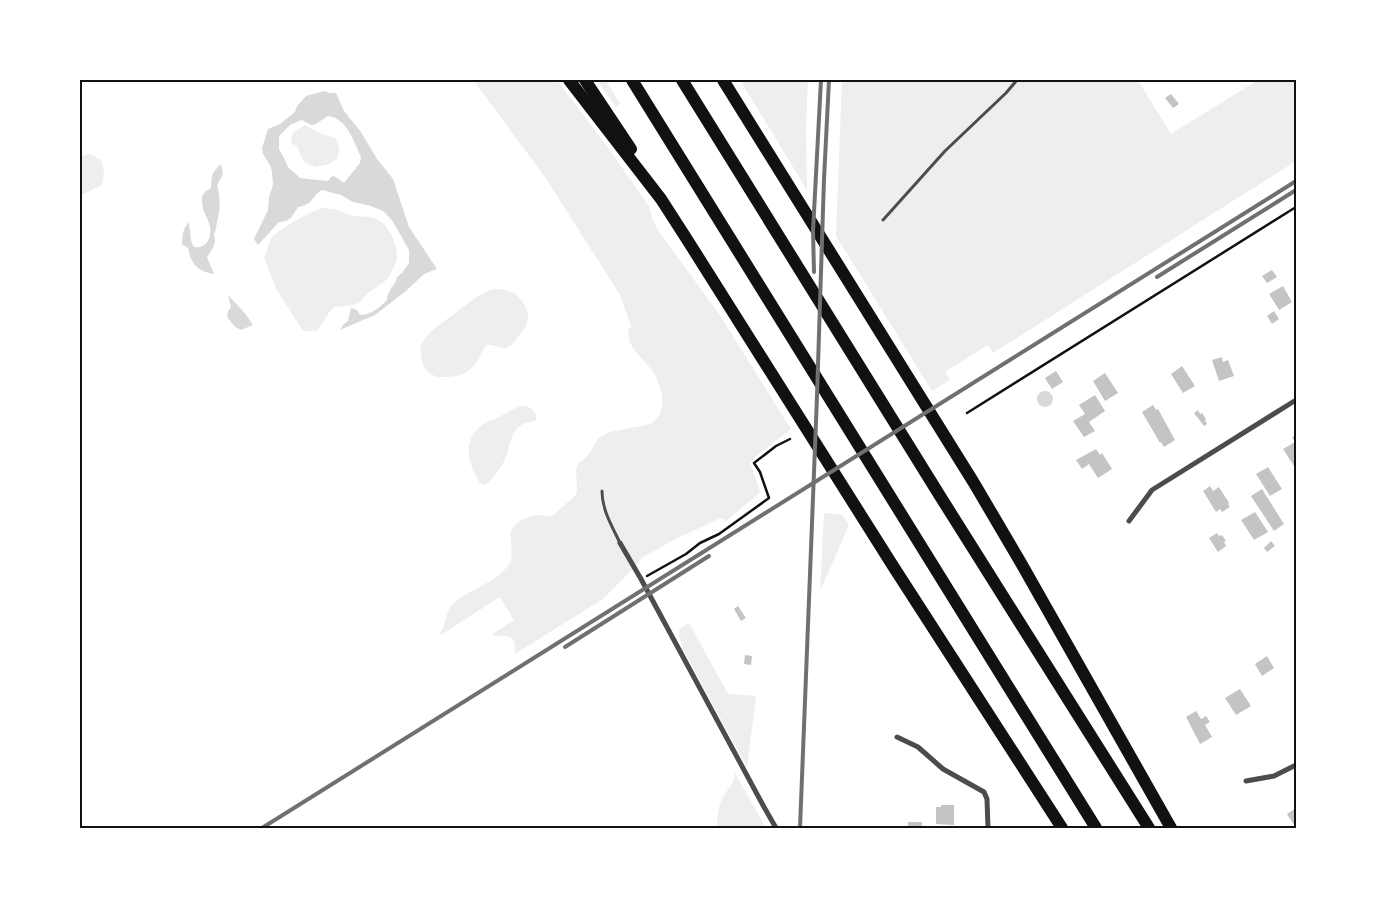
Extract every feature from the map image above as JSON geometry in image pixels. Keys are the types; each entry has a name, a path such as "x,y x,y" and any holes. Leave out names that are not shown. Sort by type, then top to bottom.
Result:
{"highway":[{"path":"569,80 661,199"},
{"path":"585,80 622,133 661,199 769,367 893,566 1062,828"},
{"path":"632,80 1096,828"},
{"path":"682,80 1149,828"},
{"path":"723,80 974,483 1170,828"}],"street":[{"path":"1129,521 1152,490 1296,400"},
{"path":"620,543 642,579 776,828"},
{"path":"896,737 918,747 943,769 984,792 987,799 988,828"},
{"path":"1246,781 1274,776 1296,764"}],"lane":[{"path":"883,220 945,151 1017,80"},
{"path":"602,491 604,507 620,543"}],"path":[{"path":"967,413 1296,207"},
{"path":"642,579 686,554 700,543 719,534 769,498 760,472 754,463 776,446 790,439"}],"shaded area":[{"path":"473,80 557,80 649,206 658,230 721,317 791,429 750,463 760,491 726,521 720,518 643,557 603,599 515,654 513,639 506,636 491,635 514,620 500,597 439,636 450,608 466,594 498,576 509,564 512,554 511,532 516,524 534,516 552,516 576,495 576,470 578,464 588,455 598,439 609,432 651,424 661,412 662,397 661,389 654,374 630,343 628,331 631,326 620,295 545,177"},
{"path":"597,80 606,80 620,104 616,107"},
{"path":"740,80 808,80 806,128 807,190"},
{"path":"842,80 1142,80 1139,82 1171,134 1258,80 1296,80 1296,161 993,353 988,345 945,372 950,380 932,391 836,236"},
{"path":"324,91 336,93 344,111 361,132 377,159 393,179 409,227 437,269 424,274 375,315 340,330 348,321 351,308 357,310 360,315 364,315 375,310 387,300 397,277 409,263 409,250 392,220 383,211 322,190 310,202 298,207 291,218 279,222 258,245 254,239 268,210 269,197 273,185 272,171 262,148 268,129 280,124 295,112 297,106 306,96","holes":["328,116 335,118 349,132 361,157 360,163 344,183 334,176 327,181 300,178 288,167 279,149 279,137 290,125 302,120 314,125"]},
{"path":"305,125 335,138 340,149 337,158 330,164 315,167 303,161 297,146 291,143 293,133"},
{"path":"90,154 101,160 104,172 102,185 80,196 80,157"},
{"path":"221,164 223,174 217,185 220,203 214,235 215,242 207,257 214,274 199,269 193,262 188,248 182,244 184,230 189,222 191,241 194,247 202,246 209,239 210,227 202,204 202,196 211,188 213,174"},
{"path":"322,208 334,209 352,216 371,217 380,221 392,236 397,260 389,277 368,293 360,302 354,305 335,307 316,331 303,331 277,290 264,258 271,239 280,230"},
{"path":"493,289 512,292 525,305 528,319 521,333 512,344 505,348 486,345 472,368 464,373 455,376 437,377 429,373 425,369 420,353 421,345 429,334 472,300"},
{"path":"228,295 253,325 241,330 235,327 227,317 231,307"},
{"path":"1045,391 1051,393 1053,399 1051,405 1045,407 1039,405 1037,399 1039,393"},
{"path":"520,406 532,409 537,416 535,421 523,424 515,431 499,470 486,485 480,483 475,475 470,459 469,443 472,436 477,429 488,421"},
{"path":"824,513 842,515 849,525 820,591"},
{"path":"689,623 728,694 756,696 747,767 683,649 679,636 680,628"},
{"path":"735,773 766,828 717,828 721,802 732,784"}],"building":[{"path":"1171,94 1179,104 1173,108 1165,98"},
{"path":"1272,270 1277,277 1267,283 1262,276"},
{"path":"1283,286 1292,302 1279,310 1269,294"},
{"path":"1274,311 1279,319 1272,324 1267,316"},
{"path":"1222,357 1223,362 1228,360 1234,376 1219,381 1212,360"},
{"path":"1182,366 1195,386 1183,393 1171,374"},
{"path":"1056,371 1063,382 1052,389 1045,378"},
{"path":"1105,373 1118,393 1105,401 1093,381"},
{"path":"1095,395 1105,411 1089,422 1095,431 1084,437 1073,421 1085,414 1079,405"},
{"path":"1153,405 1156,410 1158,409 1175,440 1164,447 1142,412"},
{"path":"1198,410 1206,419 1207,424 1204,426 1194,413"},
{"path":"1296,435 1296,464 1294,466 1283,449 1295,442 1292,437"},
{"path":"1096,449 1100,455 1102,453 1112,469 1098,478 1089,464 1082,469 1076,460"},
{"path":"1268,467 1282,489 1270,496 1256,474"},
{"path":"1210,486 1213,491 1219,487 1230,507 1222,512 1220,509 1216,512 1203,491"},
{"path":"1262,489 1284,524 1274,531 1251,496"},
{"path":"1255,512 1268,532 1254,540 1241,520"},
{"path":"1217,533 1219,536 1222,535 1226,541 1224,542 1226,546 1218,552 1209,538"},
{"path":"1271,541 1275,546 1267,552 1264,548"},
{"path":"738,606 746,618 741,621 734,609"},
{"path":"745,655 752,656 751,665 744,664"},
{"path":"1267,656 1274,668 1262,676 1255,664"},
{"path":"1240,689 1251,706 1236,715 1225,698"},
{"path":"1196,711 1201,719 1206,716 1210,722 1205,725 1212,737 1200,744 1186,717"},
{"path":"941,805 954,805 954,825 936,824 936,807 941,807"},
{"path":"1296,808 1296,828 1287,814"},
{"path":"908,822 922,822 922,828 908,828"}],"railway":[{"path":"814,272 813,231 821,80"},
{"path":"800,828 829,80"},
{"path":"262,828 1296,181"},
{"path":"1157,277 1296,190"},
{"path":"565,647 709,556"}]}
